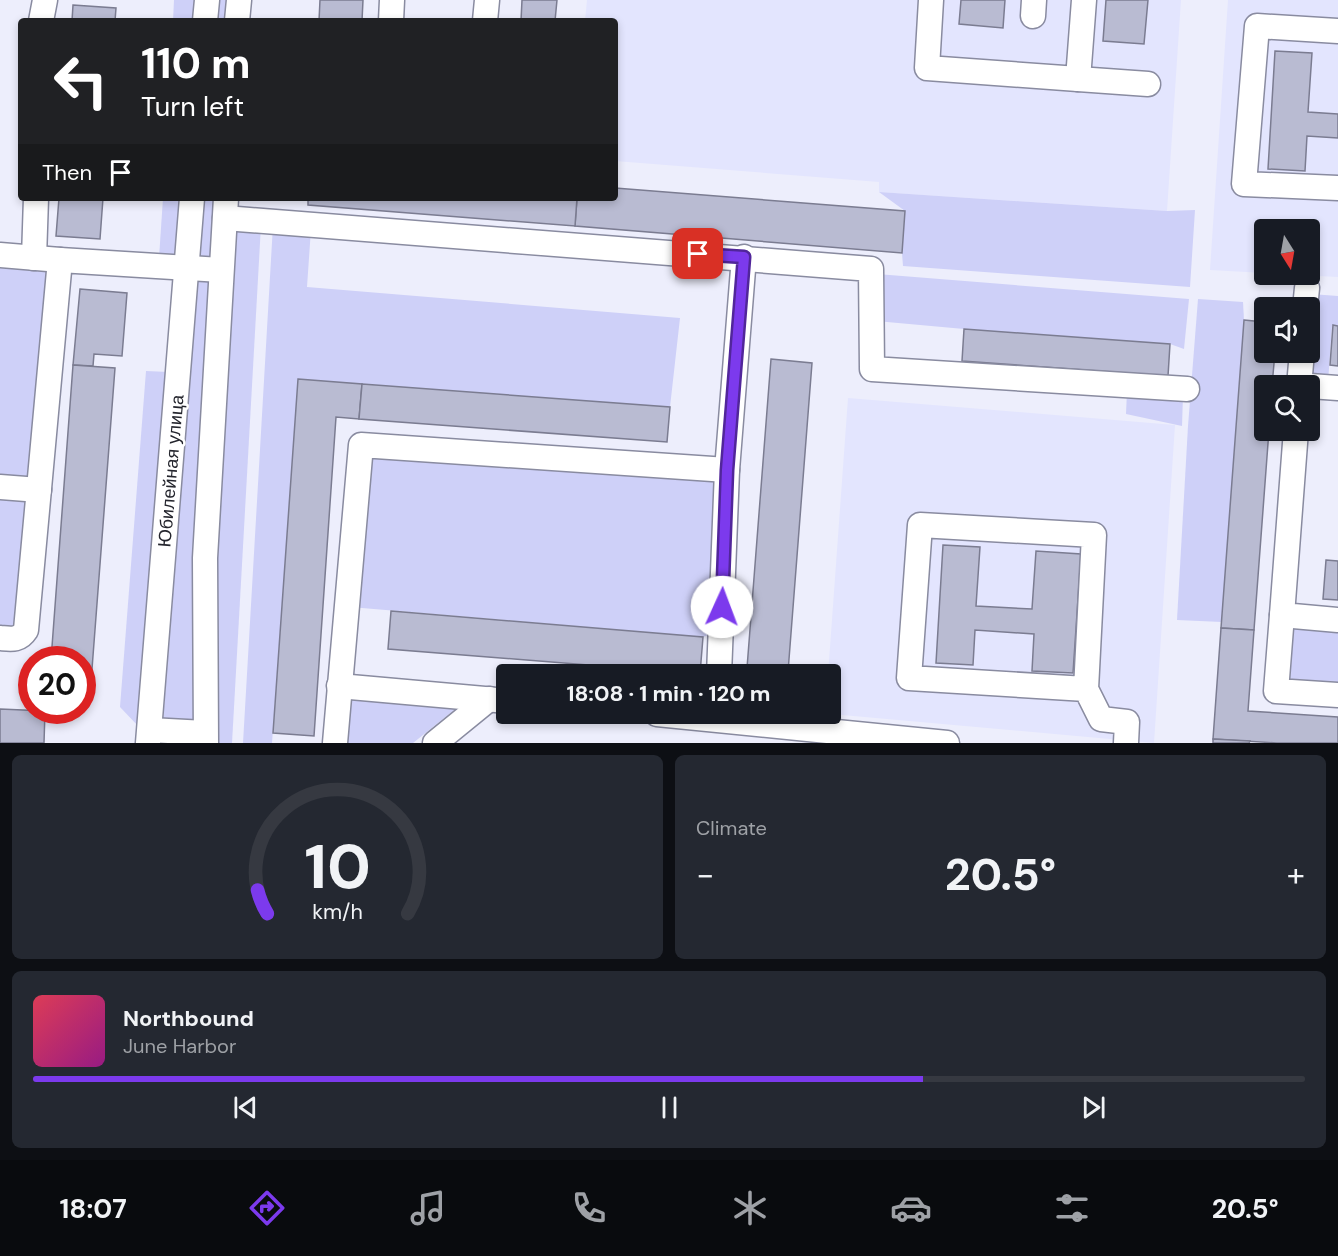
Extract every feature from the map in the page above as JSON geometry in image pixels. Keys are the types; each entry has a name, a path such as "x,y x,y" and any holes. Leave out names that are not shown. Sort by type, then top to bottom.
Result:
{"street":[{"path":"42,18 45,0"},
{"path":"205,18 207,0"},
{"path":"237,18 239,0"},
{"path":"391,18 392,0"},
{"path":"486,18 487,0"},
{"path":"931,0 927,68 1148,84"},
{"path":"1078,79 1084,0"},
{"path":"1338,30 1257,26 1244,184 1338,188"},
{"path":"34,258 36,201"},
{"name":"Юбилейная улица","path":"149,737 192,201"},
{"path":"225,208 871,268 872,369 1187,389"},
{"name":"Юбилейная улица","path":"206,738 205,558 225,208"},
{"path":"0,255 221,270"},
{"path":"719,664 727,470 744,257"},
{"path":"0,638 21,637 26,630 60,260"},
{"path":"1320,387 1338,388"},
{"path":"1295,441 1276,691 1338,695"},
{"path":"335,743 361,445 727,470"},
{"path":"0,487 39,490"},
{"path":"1086,689 909,678 920,525 1094,536 1086,689 1101,719 1127,722 1126,743"},
{"path":"1282,615 1338,620"},
{"path":"339,686 496,700"},
{"path":"435,743 496,701"},
{"path":"763,724 802,730 947,743"},
{"path":"149,737 206,738"}],"shaded area":[{"path":"174,0 195,0 194,18 173,18"},
{"path":"218,0 230,0 228,18 216,18"},
{"path":"587,0 1181,0 1167,211 879,192 879,182 618,161 618,18 585,18"},
{"path":"1228,0 1338,0 1338,277 1320,276 1320,219 1254,219 1254,272 1210,270"},
{"path":"879,192 1167,211 1195,210 1190,287 903,266 905,211"},
{"path":"163,201 181,201 176,259 159,258"},
{"path":"203,201 215,201 211,259 199,258"},
{"path":"232,222 261,225 232,743 214,743 213,559"},
{"path":"273,225 311,229 307,287 680,318 670,407 298,380 272,743 243,743"},
{"path":"0,259 52,263 18,633 0,632"},
{"path":"877,274 1189,299 1184,349 1170,344 876,321"},
{"path":"198,280 210,281 196,721 163,720"},
{"path":"1311,294 1338,296 1338,326 1332,326 1328,382 1320,382 1320,375 1305,375 1308,363 1320,363 1320,297 1311,297"},
{"path":"1198,299 1243,302 1244,320 1222,622 1177,620"},
{"path":"146,371 169,372 140,728 120,707"},
{"path":"1127,391 1183,394 1182,426 1126,414"},
{"path":"848,398 1175,425 1154,743 841,715 841,664 829,664"},
{"path":"365,449 723,474 717,632 703,637 350,607"},
{"path":"1285,619 1338,623 1338,691 1280,687"},
{"path":"344,694 464,702 413,743 340,743"}],"building":[{"path":"320,0 363,0 362,18 319,18"},
{"path":"522,0 557,0 555,18 521,18"},
{"path":"961,0 1005,0 1003,28 959,24"},
{"path":"1106,0 1148,0 1144,44 1103,41"},
{"path":"73,5 116,8 115,18 72,18"},
{"path":"1275,51 1312,53 1308,112 1338,114 1338,138 1307,136 1305,171 1268,169"},
{"path":"618,188 905,211 902,253 575,226 577,201 618,201"},
{"path":"59,201 103,201 100,239 56,236"},
{"path":"308,201 577,201 575,226 308,205"},
{"path":"80,289 127,293 122,356 94,354 93,366 73,365"},
{"path":"1244,320 1254,321 1254,363 1274,363 1273,375 1254,375 1254,441 1268,441 1254,630 1221,628"},
{"path":"1333,325 1338,326 1338,366 1330,365"},
{"path":"964,329 1170,344 1168,376 962,361"},
{"path":"771,359 812,363 789,664 747,664"},
{"path":"73,365 115,368 94,646 52,646"},
{"path":"298,379 362,384 359,419 336,417 314,736 273,733"},
{"path":"362,384 670,407 667,442 359,419"},
{"path":"943,545 980,547 976,606 1032,609 1036,551 1081,554 1073,673 1032,671 1034,634 975,630 973,665 936,663"},
{"path":"1326,560 1338,561 1338,600 1323,599"},
{"path":"391,611 703,637 701,664 575,664 388,649"},
{"path":"1221,628 1254,630 1248,711 1338,717 1338,743 1277,743 1213,739"},
{"path":"0,709 18,710 18,724 45,724 44,743 0,743"},
{"path":"1213,739 1250,741 1249,743 1213,743"}],"route":[{"path":"698,254 744,257 727,470 722,607"}]}
